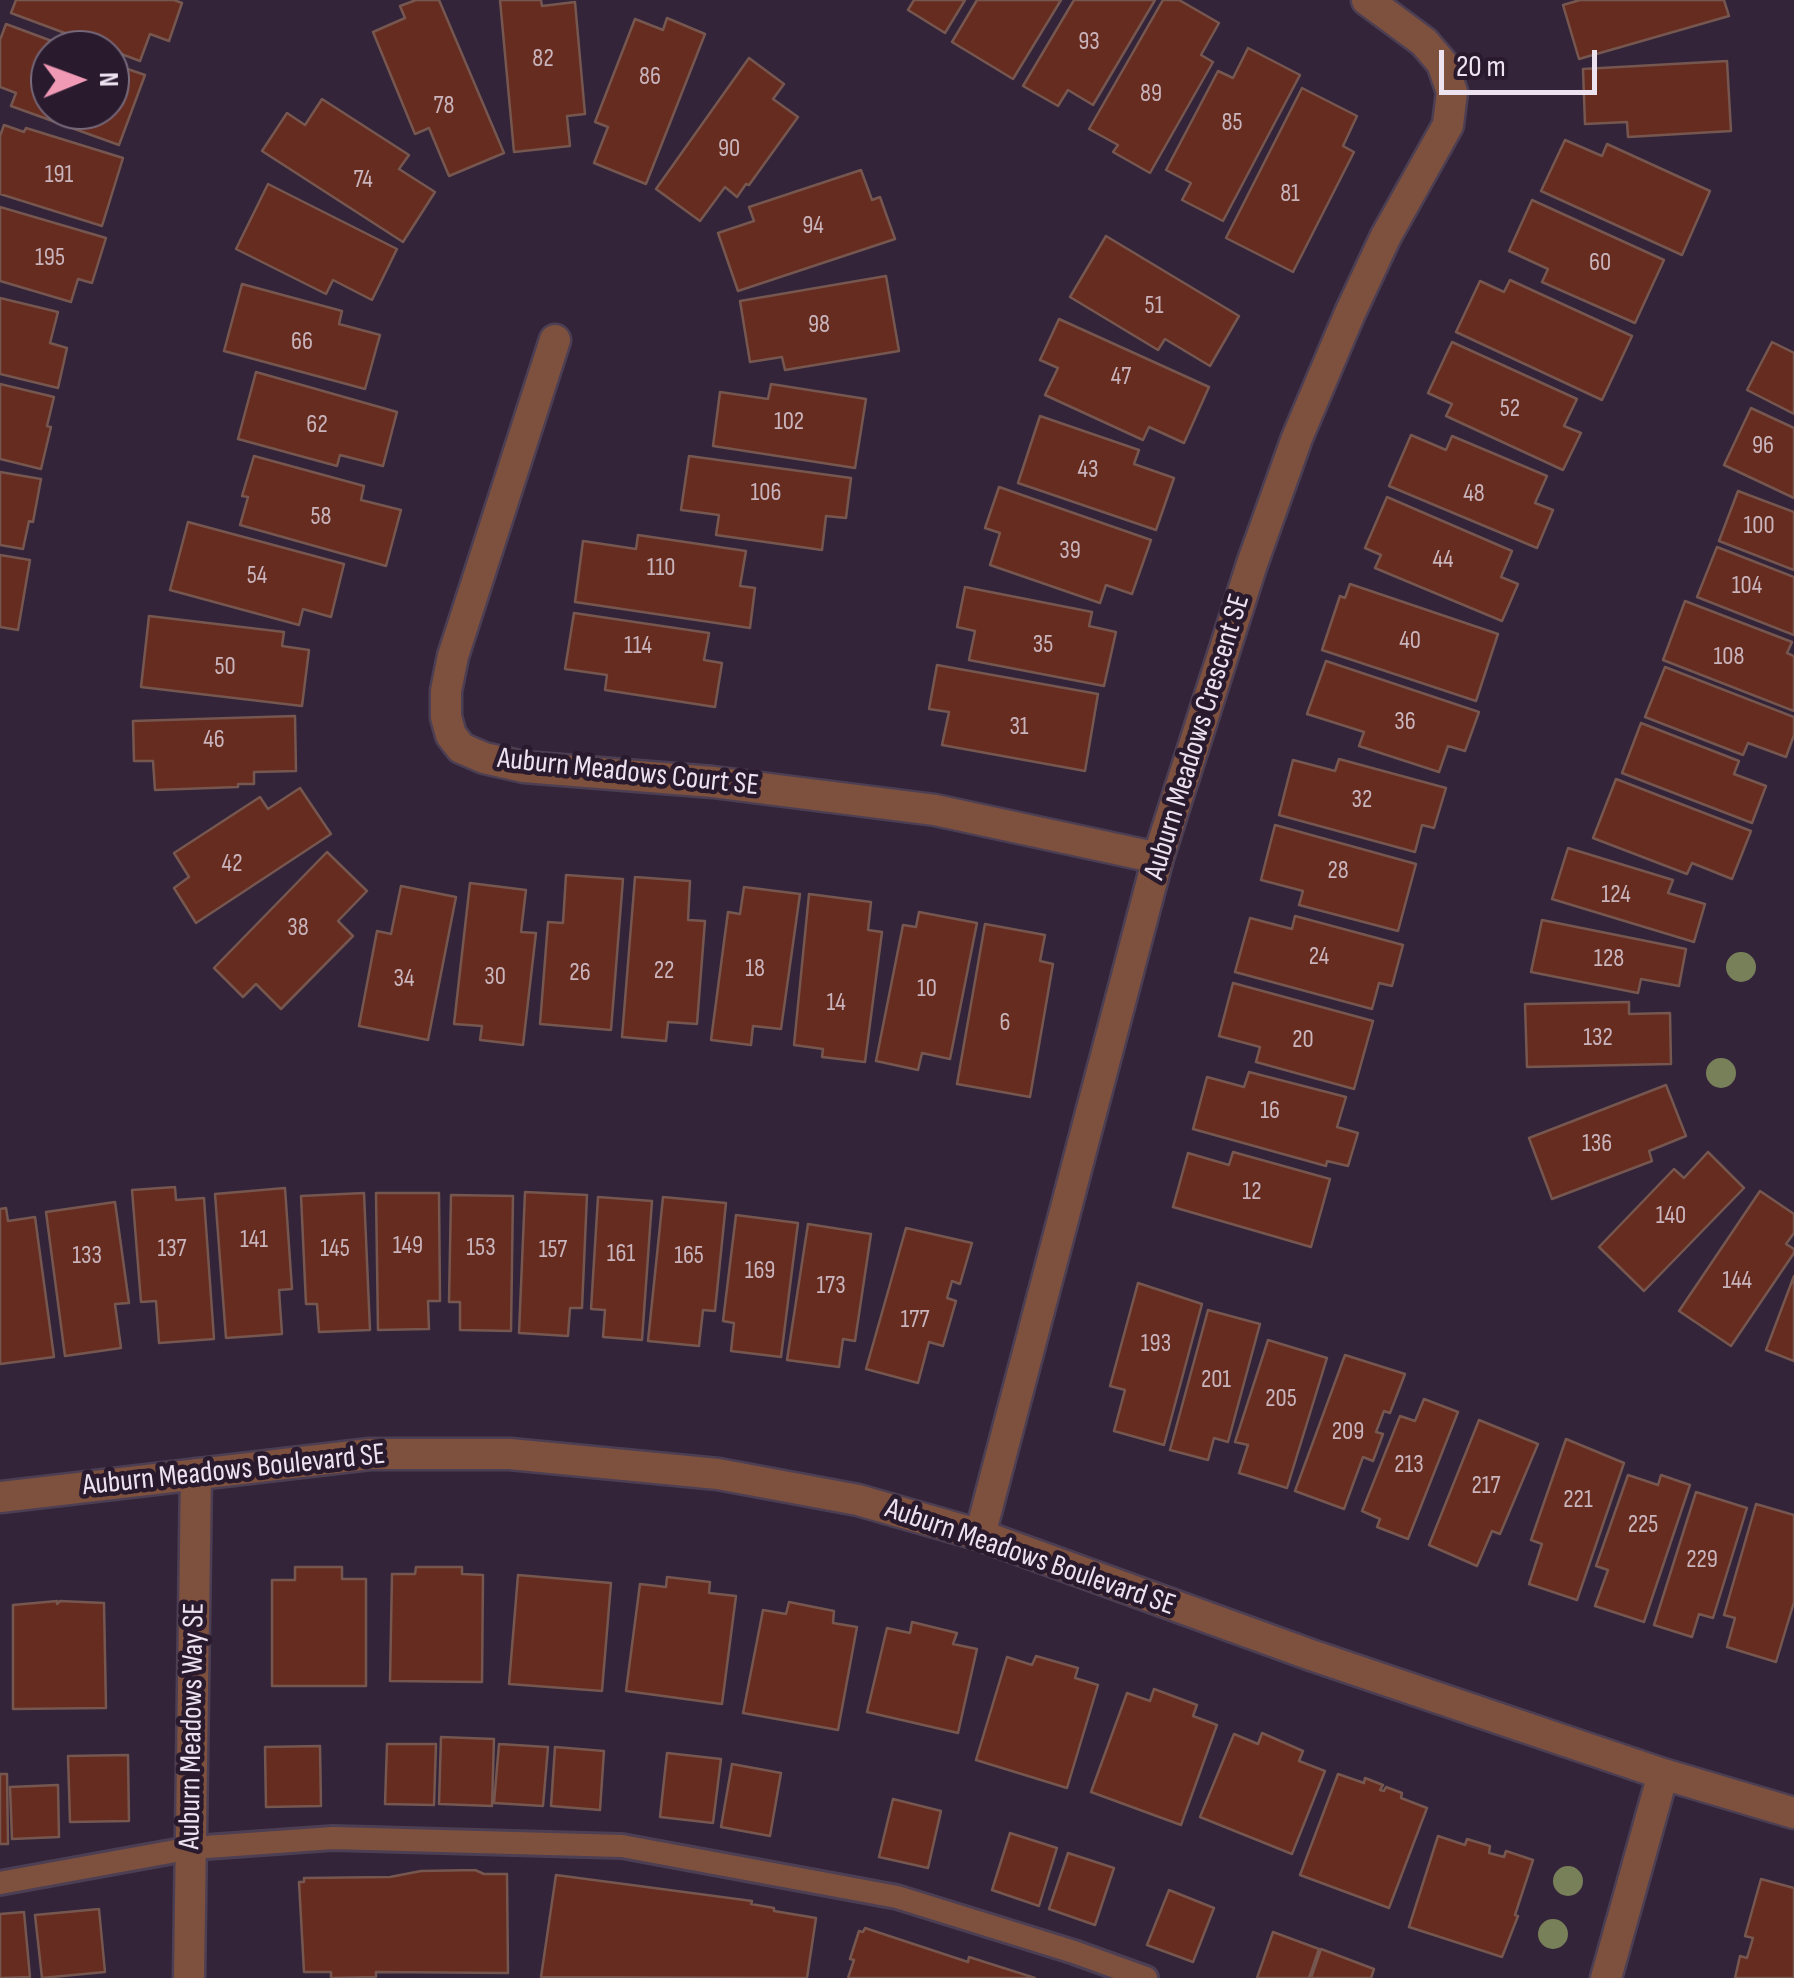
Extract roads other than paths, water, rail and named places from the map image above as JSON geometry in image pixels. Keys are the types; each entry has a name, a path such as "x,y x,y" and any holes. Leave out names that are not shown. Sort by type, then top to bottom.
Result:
{"street":[{"name":"Auburn Meadows Crescent SE","path":"980,1534 1158,858 1228,638 1297,438 1364,281 1448,125 1452,92 1442,63 1424,42 1367,0"},
{"name":"Auburn Meadows Court SE","path":"555,340 450,669 446,717 451,736 461,748 524,767 713,782 936,810 1158,858"},
{"name":"Auburn Meadows Boulevard SE","path":"0,1497 370,1454 510,1454 718,1474 858,1500 980,1534 1311,1655 1663,1774 1794,1813"},
{"name":"Auburn Meadows Way SE","path":"189,1978 196,1474"},
{"path":"1606,1978 1663,1774"}],"lane":[{"path":"0,1883 192,1848 333,1838 622,1846 897,1897 1146,1978"}]}
